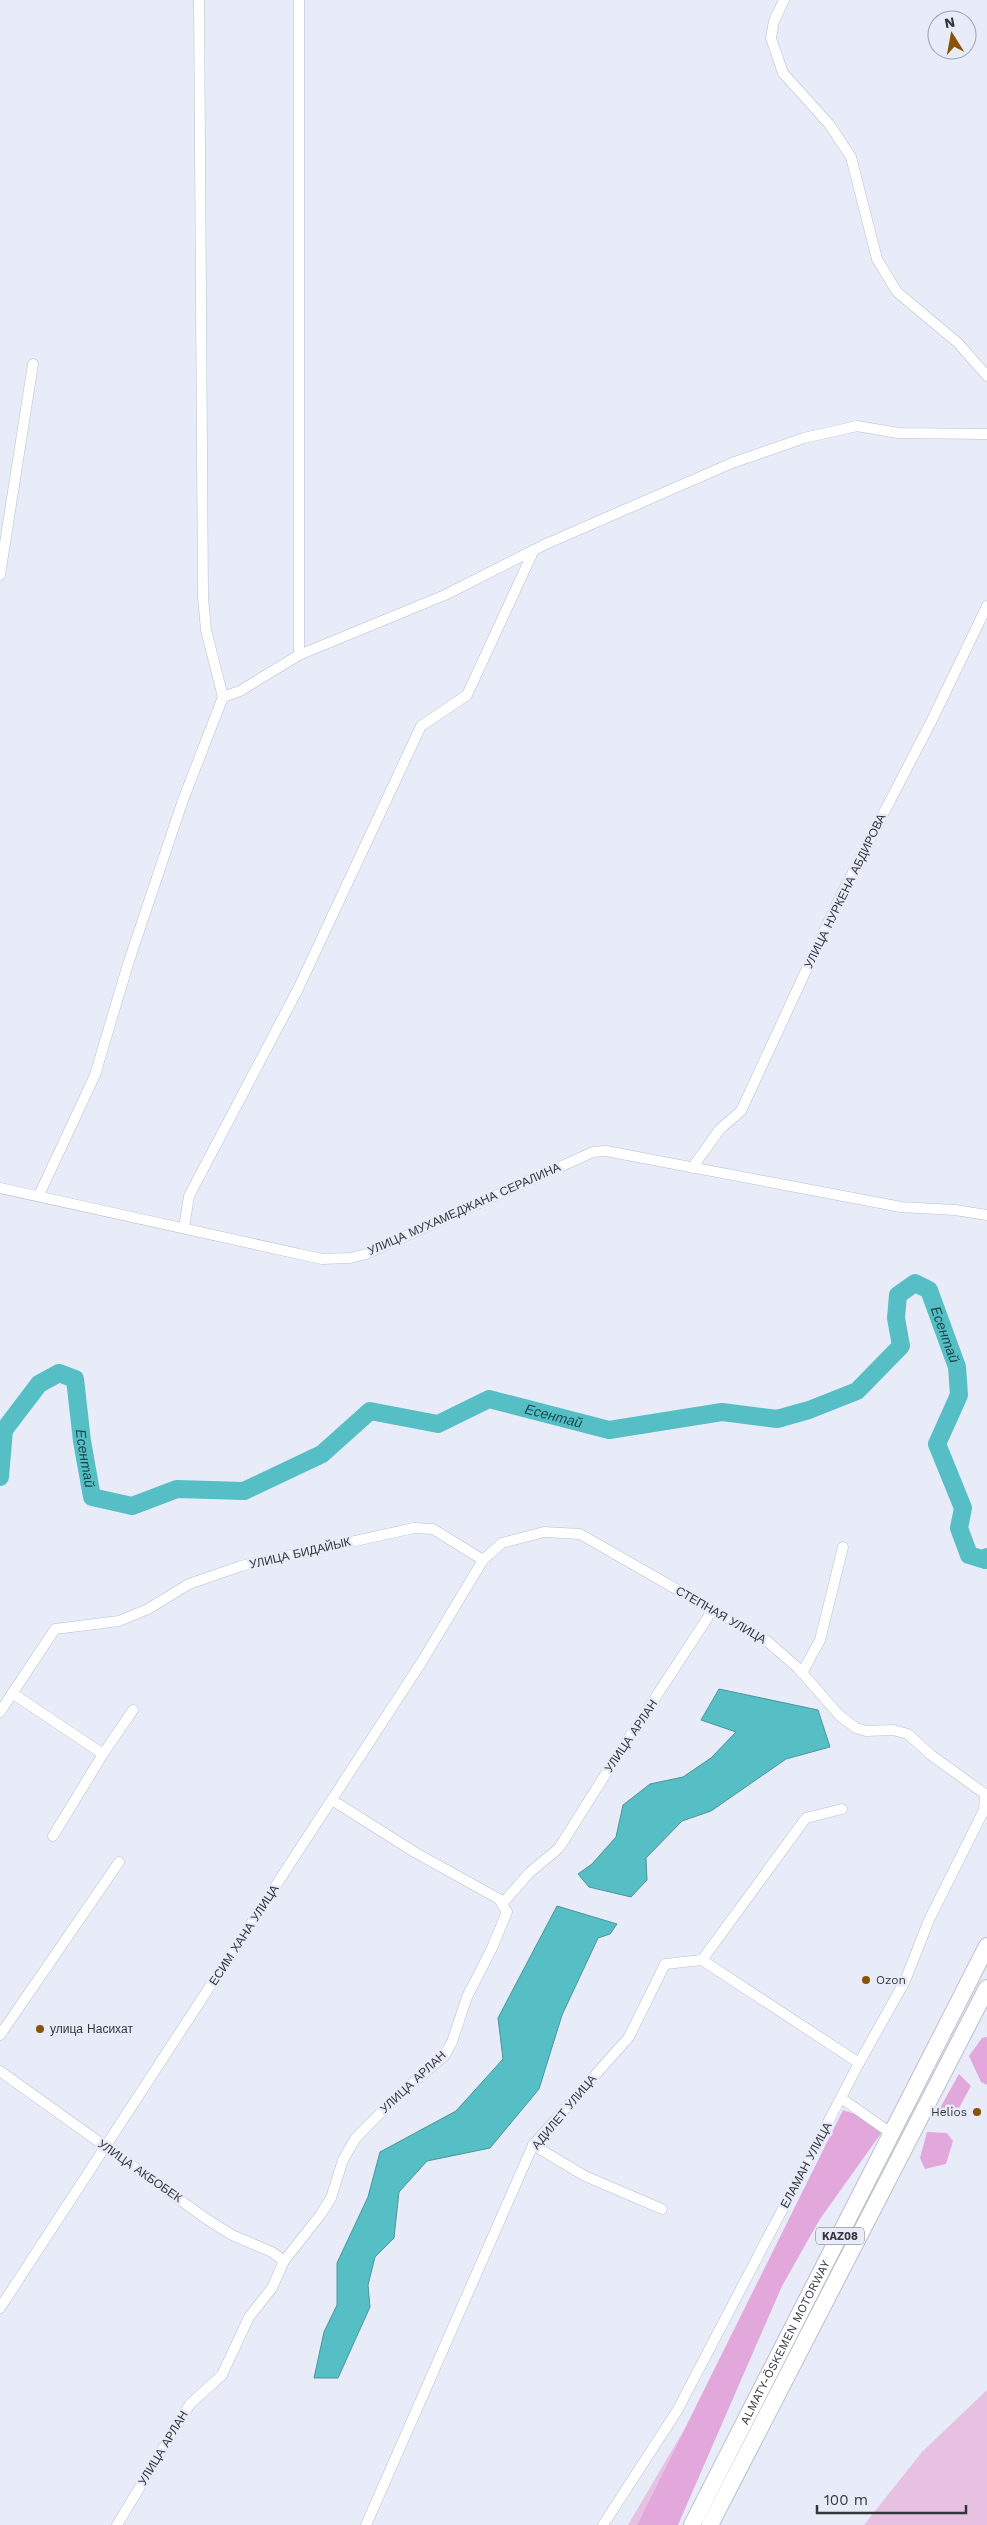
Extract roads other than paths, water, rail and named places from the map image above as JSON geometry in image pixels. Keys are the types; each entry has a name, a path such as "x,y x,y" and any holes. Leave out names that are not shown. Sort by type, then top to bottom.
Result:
{"highway":[{"name":"ALMATY-ÖSKEMEN MOTORWAY","path":"692,2525 987,1946"},
{"name":"ALMATY-ÖSKEMEN MOTORWAY","path":"710,2525 987,1988"}],"street":[{"path":"39,1195 95,1074 128,964 180,809 223,697 206,630 203,597 198,0"},
{"path":"299,0 299,655"},
{"path":"784,0 774,20 771,38 783,73 829,124 850,157 877,259 897,292 958,343 987,376"},
{"path":"0,575 34,364"},
{"path":"223,697 240,690 299,655 445,595 533,552 732,463 804,438 857,426 898,433 987,434"},
{"path":"184,1228 190,1196 298,989 421,726 467,695 533,552"},
{"name":"УЛИЦА НУРКЕНА АБДИРОВА","path":"692,1168 703,1150 740,1111 744,1104 840,897 931,722 987,606"},
{"name":"УЛИЦА МУХАМЕДЖАНА СЕРАЛИНА","path":"0,1188 39,1195 322,1259 350,1258 366,1254 593,1152 606,1151 901,1207 956,1210 987,1215"},
{"name":"УЛИЦА БИДАЙЫК","path":"0,1712 55,1628 119,1620 148,1609 189,1584 242,1566 414,1528 433,1529 483,1560"},
{"name":"СТЕПНАЯ УЛИЦА","path":"483,1560 502,1543 521,1536 544,1532 580,1534 767,1641 802,1673 839,1715 856,1728 866,1731 893,1730 908,1734 985,1803"},
{"path":"802,1673 820,1640 843,1547"},
{"name":"ЕСИМ ХАНА УЛИЦА","path":"0,2308 422,1663 483,1560"},
{"name":"УЛИЦА АРЛАН","path":"117,2525 190,2404 222,2375 249,2317 272,2288 284,2261 331,2198 343,2160 355,2139 393,2100 444,2056 452,2042 467,1997 492,1948 507,1912 502,1904 529,1873 559,1848 616,1756 712,1611"},
{"path":"12,1694 103,1754"},
{"path":"53,1836 103,1754 133,1710"},
{"path":"332,1800 416,1853 499,1899 502,1904"},
{"name":"ЕЛАМАН УЛИЦА","path":"603,2525 677,2411 859,2063 905,1981 929,1920 985,1803"},
{"path":"842,1810 806,1818 702,1960 859,2063"},
{"path":"0,2035 119,1862"},
{"name":"АДИЛЕТ УЛИЦА","path":"366,2525 533,2145 629,2037 665,1964 702,1960"},
{"name":"УЛИЦА АКБОБЕК","path":"0,2071 34,2098 71,2120 105,2147 232,2235 272,2252 284,2261"},
{"path":"841,2098 892,2134"},
{"path":"533,2145 585,2176 662,2209"}],"water":[{"path":"719,1689 818,1710 830,1747 786,1759 711,1811 682,1821 646,1858 647,1880 631,1897 589,1887 578,1874 592,1864 616,1837 623,1805 650,1784 683,1777 711,1758 736,1732 701,1720"},
{"path":"557,1906 617,1924 610,1934 598,1938 562,2015 539,2089 490,2148 427,2161 399,2192 394,2238 375,2257 368,2285 370,2307 338,2378 314,2378 324,2332 337,2305 337,2263 368,2197 380,2152 456,2111 503,2059 498,2018"}],"waterway":[{"name":"Есентай","path":"0,1477 4,1430 39,1384 59,1373 75,1379 82,1441 92,1497 132,1506 177,1489 244,1491 322,1454 370,1411 438,1424 489,1399 609,1430 722,1412 777,1419 809,1410 857,1391 901,1346 896,1318 898,1295 915,1283 929,1290 957,1367 959,1395 937,1444 963,1508 959,1528 969,1555 985,1560 987,1557"}],"place":[{"name":"Ozon","path":"866,1980"},
{"name":"улица Насихат","path":"40,2029"},
{"name":"Helios","path":"977,2112"}]}
